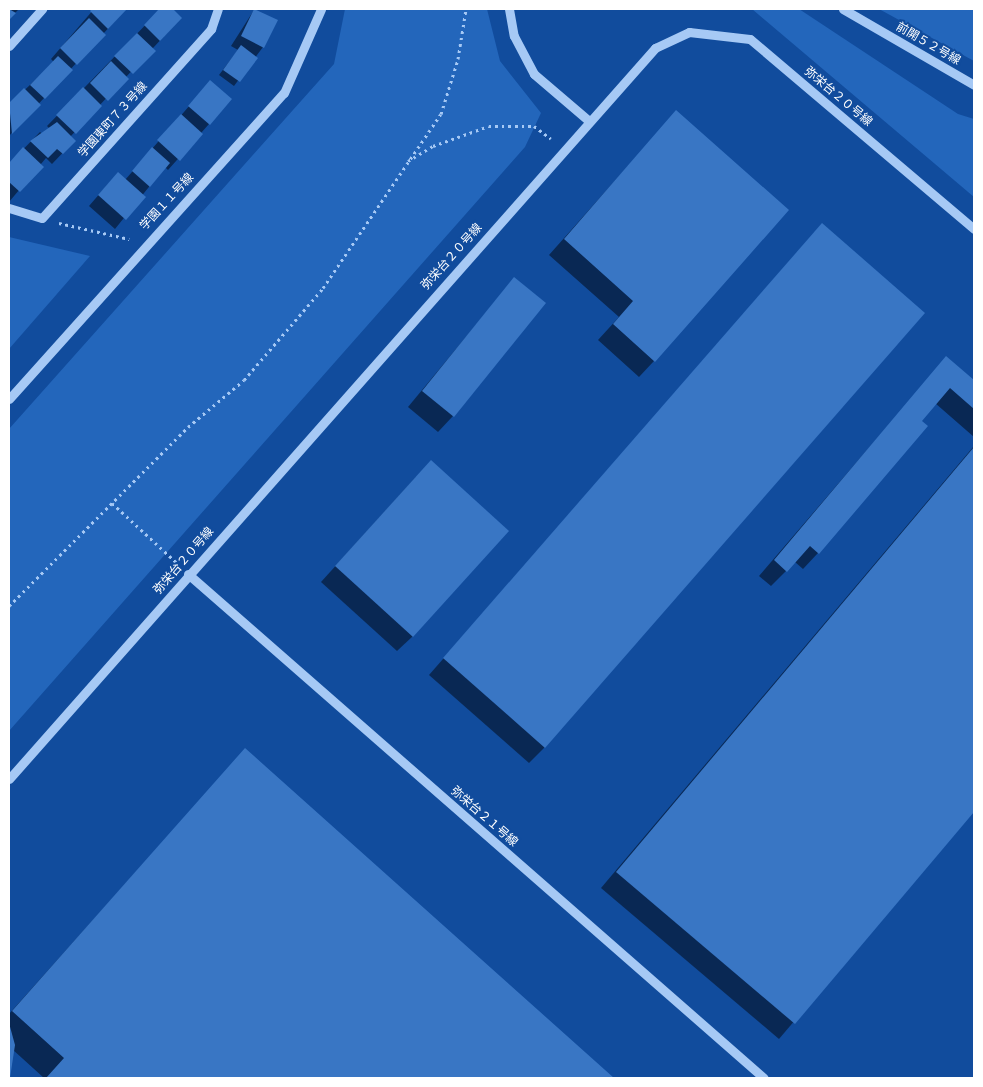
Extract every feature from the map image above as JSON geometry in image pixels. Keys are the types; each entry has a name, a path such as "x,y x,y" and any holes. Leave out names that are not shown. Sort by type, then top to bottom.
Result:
{"street":[{"path":"9,46 42,9"},
{"name":"学園東町７３号線","path":"42,218 211,29 218,9"},
{"name":"学園１１号線","path":"9,399 146,243 284,93 321,9"},
{"path":"510,9 514,36 534,74 589,121"},
{"name":"前開５２号線","path":"843,9 974,85"},
{"name":"弥栄台２０号線","path":"9,779 188,574 655,48 688,32 750,39 974,229"},
{"path":"9,208 42,218"},
{"name":"弥栄台２１号線","path":"188,574 764,1078"}],"path":[{"path":"9,606 112,502 244,380 299,319 441,114 458,59 466,9"},
{"path":"407,161 433,146 510,124 534,126 565,150"},
{"path":"42,218 146,243"},
{"path":"112,502 188,574"}],"shaded area":[{"path":"345,9 487,9 500,61 541,113 525,147 9,731 9,429 334,64"},
{"path":"752,9 799,9 958,114 974,119 974,197"},
{"path":"879,9 974,9 974,61"},
{"path":"9,237 90,256 9,349"}],"building":[{"path":"9,9 16,13 9,20"},
{"path":"92,9 127,9 108,29 90,11"},
{"path":"159,9 173,9 182,18 160,41 144,25"},
{"path":"254,9 278,20 264,48 241,36"},
{"path":"89,18 106,35 77,65 60,48"},
{"path":"137,33 156,51 133,74 114,56"},
{"path":"241,45 258,58 240,82 223,70"},
{"path":"58,56 73,70 45,99 30,85"},
{"path":"111,61 129,79 108,101 90,83"},
{"path":"210,80 232,99 210,125 188,106"},
{"path":"83,87 102,106 76,134 56,115"},
{"path":"24,88 41,105 12,134 9,103"},
{"path":"676,110 789,210 655,362 613,324 633,301 564,239"},
{"path":"181,114 203,134 180,161 157,140"},
{"path":"57,122 76,141 63,154 57,149 48,158 30,141"},
{"path":"23,147 44,167 20,192 9,182 9,163"},
{"path":"152,147 170,163 150,187 132,171"},
{"path":"118,172 146,197 126,220 98,195"},
{"path":"822,223 925,313 545,748 443,658"},
{"path":"514,277 546,303 454,417 422,391"},
{"path":"946,356 974,380 974,409 950,388 922,421 928,426 819,554 810,546 787,572 774,560"},
{"path":"974,447 974,812 795,1024 616,872"},
{"path":"431,460 509,531 413,637 335,566"},
{"path":"245,748 614,1078 46,1078 64,1058 12,1011"},
{"path":"9,1023 15,1045 10,1078 9,1078"}]}
